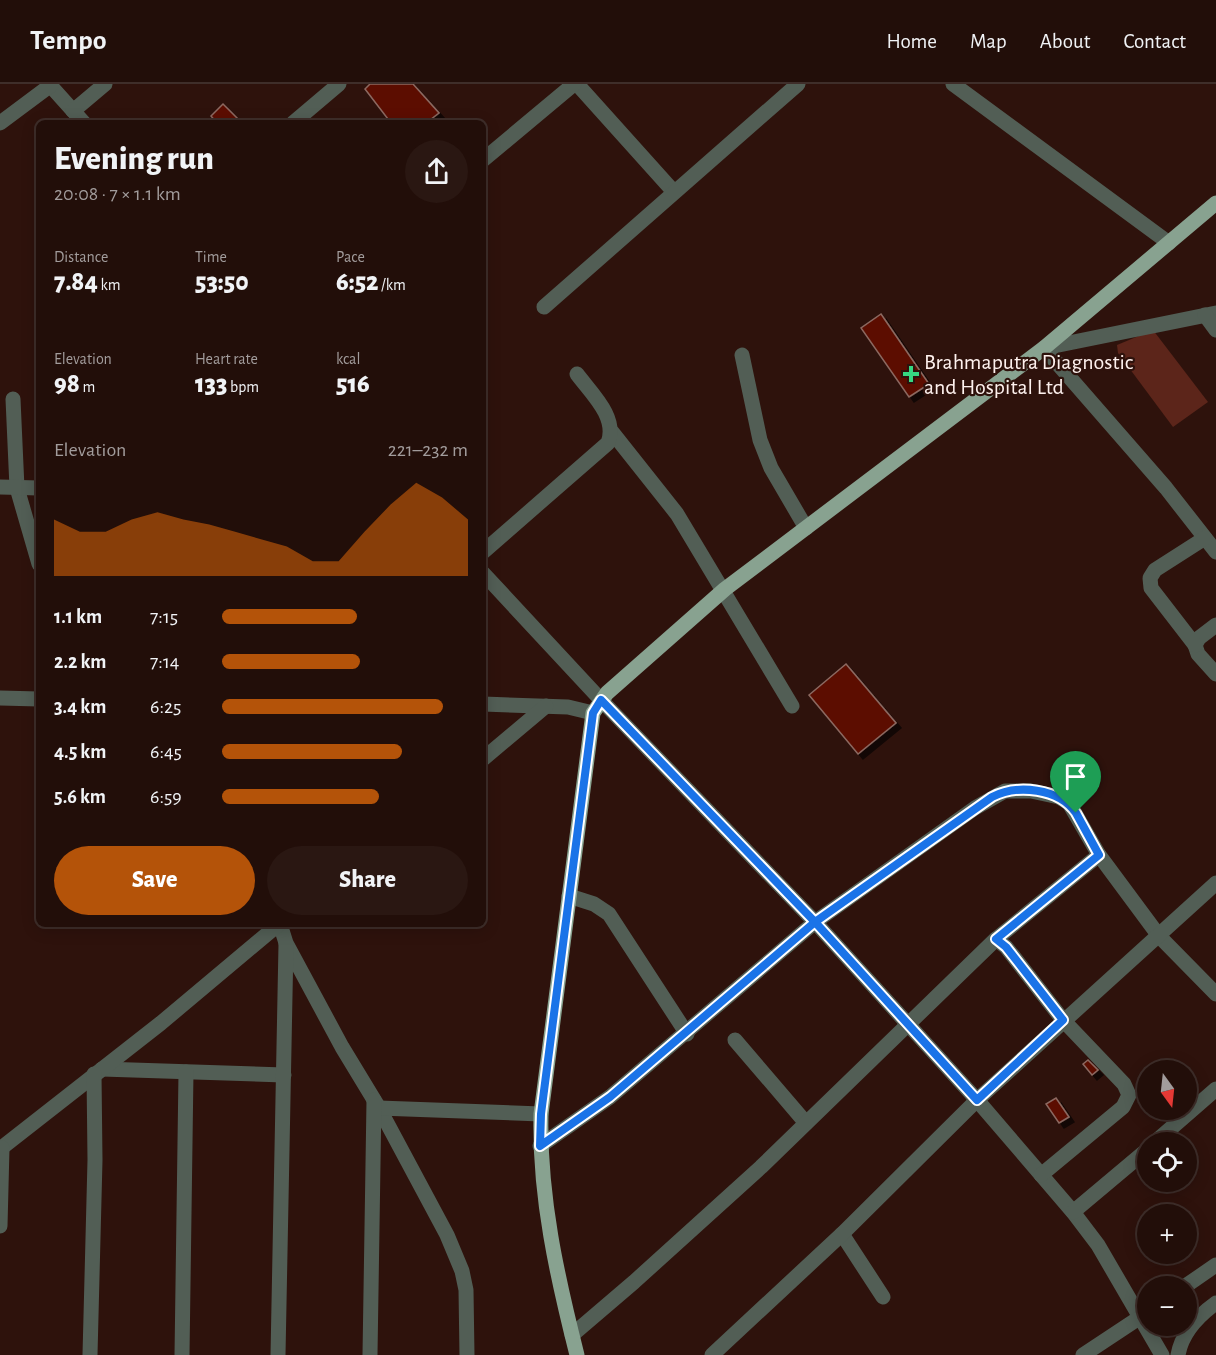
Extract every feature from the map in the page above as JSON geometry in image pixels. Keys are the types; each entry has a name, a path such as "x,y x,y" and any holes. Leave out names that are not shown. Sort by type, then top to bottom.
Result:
{"main road":[{"path":"577,1355 553,1256 540,1146 541,1114 569,896 597,706 722,592 1044,348 1216,203"}],"street":[{"path":"73,111 105,84"},
{"path":"297,120 339,84"},
{"path":"486,158 576,84 674,192"},
{"path":"544,307 798,84"},
{"path":"0,123 50,85 81,120"},
{"path":"961,86 1170,243"},
{"path":"1216,330 1210,314 1044,348 1166,488 1216,552"},
{"path":"742,355 760,440 771,468 806,528"},
{"path":"576,374 606,414 612,432 677,514 792,706"},
{"path":"13,399 17,488 36,554"},
{"path":"486,549 601,450 612,432"},
{"path":"0,487 36,488"},
{"path":"1205,538 1155,570 1150,578 1151,588 1195,645 1198,654 1216,674"},
{"path":"486,576 597,706 815,922 909,1022 1074,1212 1137,1304"},
{"path":"1195,645 1199,638 1216,625"},
{"path":"0,698 36,699"},
{"path":"486,704 597,706"},
{"path":"486,756 546,706"},
{"path":"540,1146 610,1097 687,1034 815,922 975,808 1005,791 1031,791 1059,797 1069,803 1099,855 1159,936 1216,994"},
{"path":"572,1335 634,1282 806,1122 996,939 1099,855"},
{"path":"712,1355 842,1234 977,1100 1216,884"},
{"path":"569,896 594,904 609,914 687,1034"},
{"path":"0,1226 1,1149 276,927"},
{"path":"281,927 286,943 342,1047 376,1104 447,1235 462,1271 468,1311 467,1355"},
{"path":"996,939 1006,947 1063,1020 1124,1084 1130,1095 1122,1107 1041,1175"},
{"path":"278,1355 286,943"},
{"path":"735,1040 806,1122"},
{"path":"98,1072 284,1075"},
{"path":"90,1355 98,1072"},
{"path":"182,1355 186,1072"},
{"path":"1167,1132 1216,1089"},
{"path":"376,1104 541,1114"},
{"path":"370,1355 376,1104"},
{"path":"1074,1212 1137,1158"},
{"path":"842,1234 883,1297"},
{"path":"1197,1278 1216,1265"},
{"path":"1178,1355 1180,1343 1189,1329 1216,1303"},
{"path":"1083,1355 1137,1319"},
{"path":"1154,1336 1162,1355"}],"shaded area":[{"path":"1153,330 1208,402 1173,427 1118,353 1117,345"}],"building":[{"path":"370,84 413,84 439,113 430,120 389,120 365,89"},
{"path":"223,104 239,120 214,120 211,116"},
{"path":"881,314 929,384 909,397 861,328"},
{"path":"846,664 896,723 858,754 809,695"},
{"path":"1088,1060 1098,1070 1092,1075 1083,1064"},
{"path":"1056,1098 1069,1117 1059,1123 1046,1104"}],"place":[{"name":"Brahmaputra Diagnostic and Hospital Ltd","path":"911,374"}],"route":[{"path":"1076,813 1069,803 1049,794 1016,790 1005,791 992,797 815,922 687,1034 610,1097 540,1146 541,1114 593,713 601,700 815,922 909,1022 977,1100 1063,1020 1006,947 996,939 1099,855 1076,813"}]}
